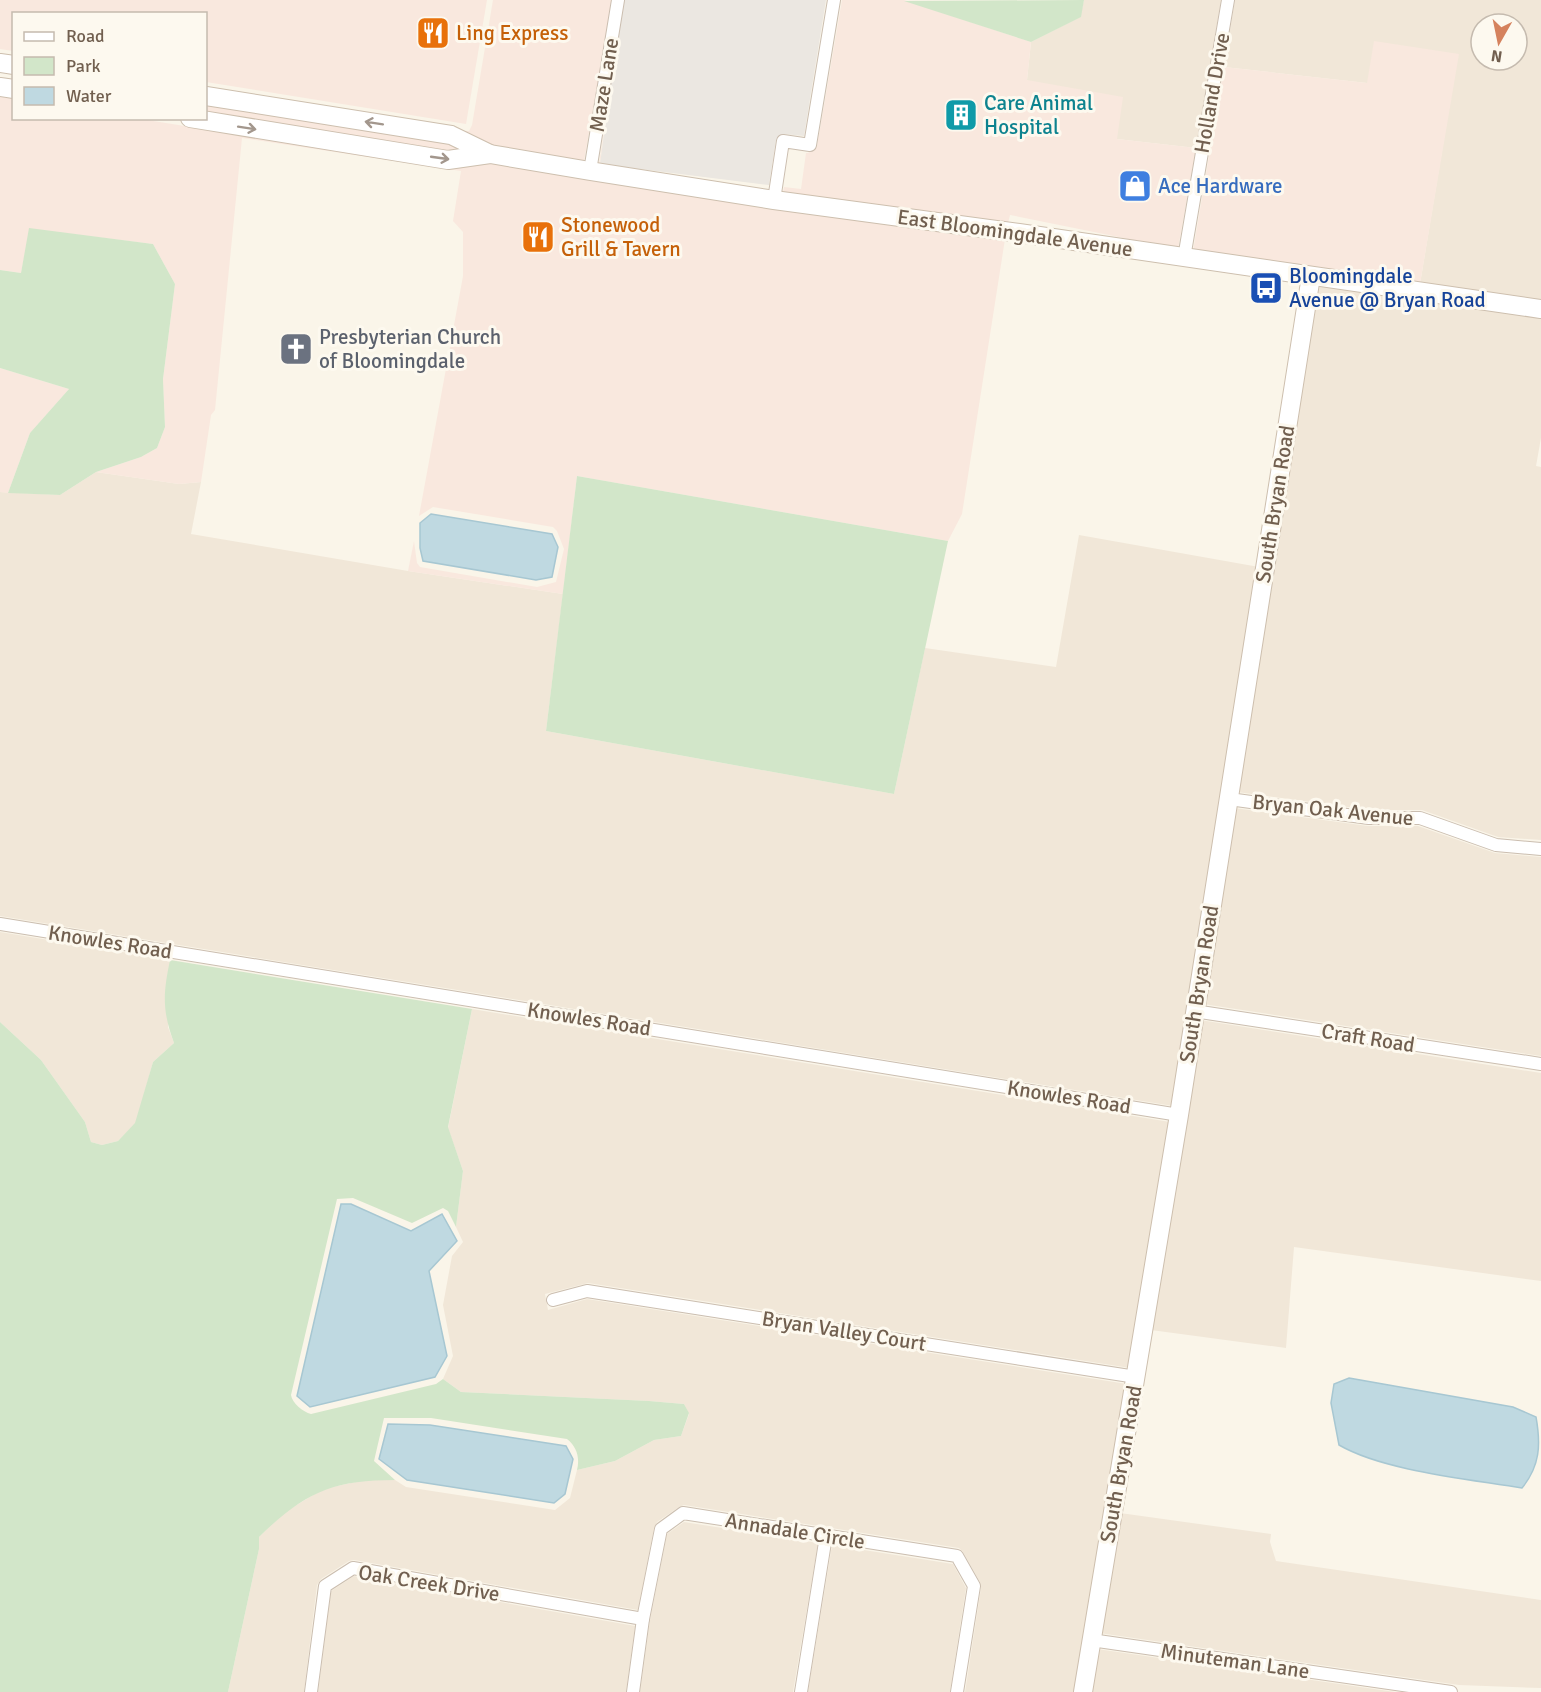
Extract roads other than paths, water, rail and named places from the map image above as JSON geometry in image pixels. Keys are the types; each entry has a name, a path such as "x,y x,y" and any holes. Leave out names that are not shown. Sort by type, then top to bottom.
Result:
{"main road":[{"name":"East Bloomingdale Avenue","path":"207,96 452,135 490,154 590,171 774,200 1541,309"},
{"name":"East Bloomingdale Avenue","path":"202,120 448,160 490,154"},
{"name":"South Bryan Road","path":"1083,1692 1179,1115 1311,276"}],"street":[{"name":"Maze Lane","path":"590,171 618,0"},
{"path":"774,200 783,141 810,145 834,0"},
{"name":"Holland Drive","path":"1184,258 1228,0"},
{"name":"Bryan Oak Avenue","path":"1229,799 1369,818 1420,818 1496,845 1541,849"},
{"name":"Knowles Road","path":"0,924 1179,1115"},
{"name":"Craft Road","path":"1194,1011 1541,1064"},
{"name":"Bryan Valley Court","path":"553,1300 587,1291 1136,1377"},
{"name":"Annadale Circle","path":"633,1692 643,1619 661,1529 683,1513 957,1556 974,1587 957,1692"},
{"path":"801,1692 826,1536"},
{"name":"Oak Creek Drive","path":"311,1692 325,1586 352,1568 643,1619"},
{"name":"Minuteman Lane","path":"1091,1640 1451,1692"}],"water":[{"path":"431,514 552,534 558,547 552,577 536,580 423,561 420,548 420,523"},
{"path":"341,1204 351,1204 411,1231 442,1214 457,1241 429,1271 447,1356 435,1377 310,1407 297,1396"},
{"path":"1349,1378 1513,1407 1536,1417 1538,1455 1528,1480 1522,1488 1403,1468 1358,1454 1339,1445 1331,1403 1334,1384"},
{"path":"388,1424 430,1425 566,1446 573,1459 565,1494 554,1503 407,1480 379,1459"}],"place":[{"name":"Ling Express","path":"433,33"},
{"name":"Care Animal Hospital","path":"961,115"},
{"name":"Ace Hardware","path":"1135,186"},
{"name":"Stonewood Grill & Tavern","path":"538,237"},
{"name":"Bloomingdale Avenue @ Bryan Road","path":"1266,288"},
{"name":"Presbyterian Church of Bloomingdale","path":"296,349"}]}
